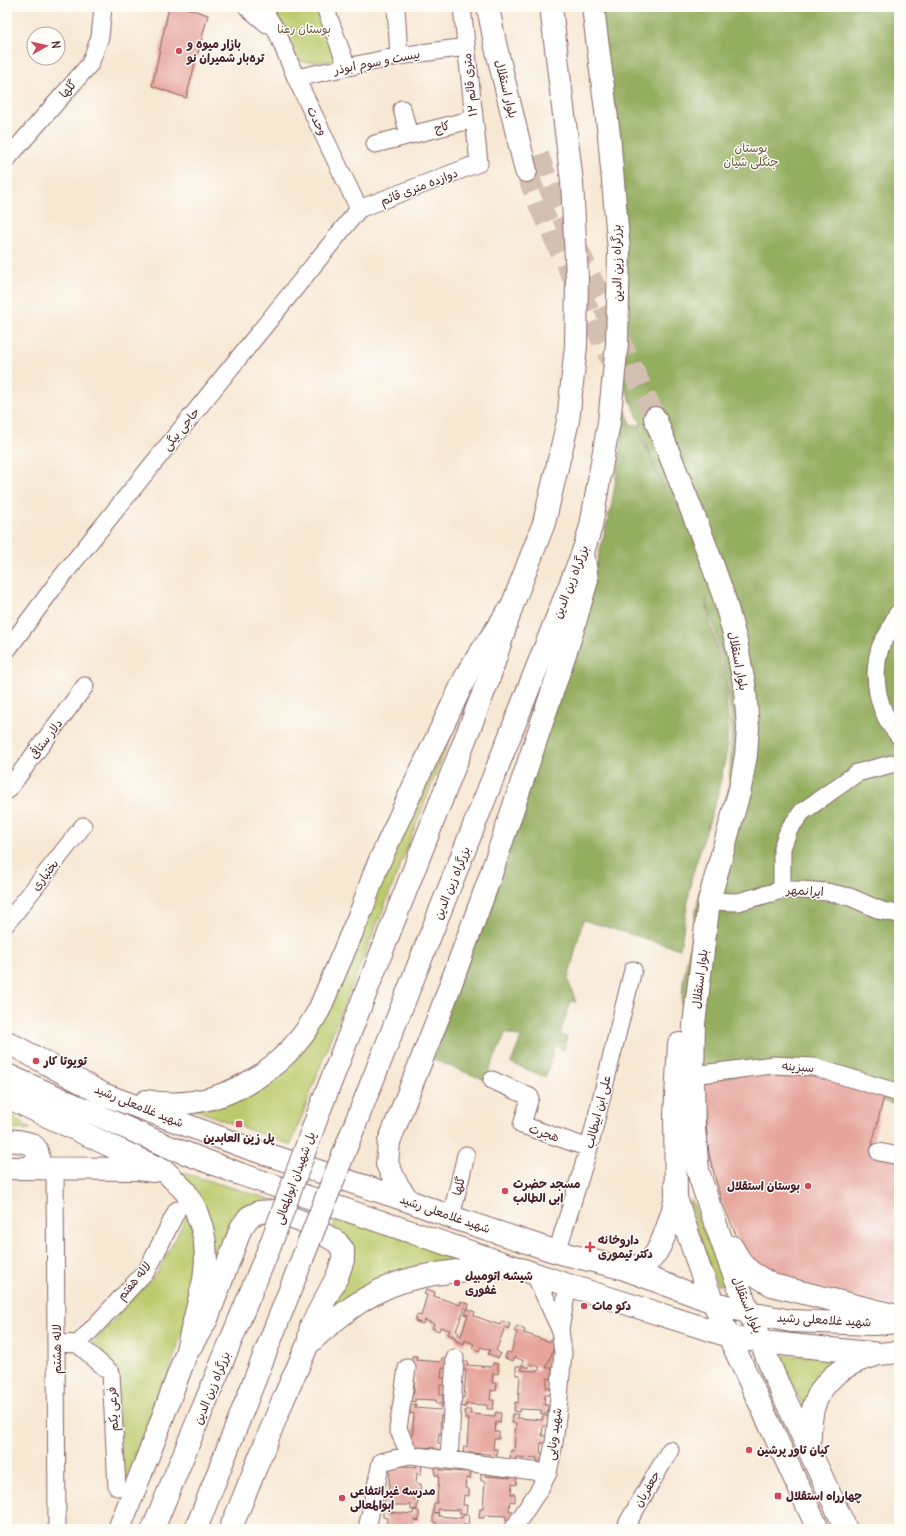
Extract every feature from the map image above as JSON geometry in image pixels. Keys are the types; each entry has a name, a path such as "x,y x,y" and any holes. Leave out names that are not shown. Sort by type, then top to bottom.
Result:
{"main road":[{"path":"102,1094 162,1104 184,1104 208,1100 224,1095 262,1074 294,1046 310,1026 319,1010 362,909 376,869 469,670 512,606 546,516 568,421 576,346 577,278 572,182 552,7"},
{"name":"بزرگراه زین الدین","path":"196,1529 583,552 591,526 609,422 617,344 619,251 608,135 593,7"},
{"name":"بلوار استقلال","path":"491,10 494,43 532,163"},
{"name":"بلوار استقلال","path":"818,1529 713,1302 700,1270 676,1198 676,1115 680,1025 695,899 727,786 732,762 734,726 733,696 714,612 692,544 648,421 705,544 723,594 736,641 745,689 748,728 745,762 740,789 709,901 694,1024 694,1128 698,1171 710,1212 774,1375 846,1529"},
{"path":"409,1201 398,1186 387,1164 389,1142 442,1008 486,887 572,633 587,580 583,552"},
{"name":"پل شهیدان ابوالمعالی","path":"270,1246 320,1109 488,681 512,606"},
{"name":"شهید غلامعلی رشید","path":"7,1042 102,1094 248,1148 557,1252 622,1268 713,1302 750,1314 791,1321 873,1324 899,1322"},
{"name":"شهید غلامعلی رشید","path":"7,1075 175,1149 240,1174 534,1274 729,1336 762,1342 889,1353"},
{"path":"7,1097 166,1172 185,1191 195,1208 202,1228 205,1242 206,1260 204,1280 186,1354 119,1529"},
{"path":"7,1140 29,1143 35,1147 38,1153 38,1159 29,1168"},
{"path":"334,1206 351,1198 376,1177 387,1164"},
{"path":"7,1168 138,1169 166,1172"},
{"path":"622,1268 637,1266 648,1262 655,1254 666,1231 676,1198"},
{"path":"186,1354 207,1319 241,1228 248,1217 259,1212 275,1212 303,1222 337,1242 343,1250 343,1260 337,1277 311,1326 308,1344 283,1400 230,1529"},
{"path":"710,1212 742,1264 762,1280 781,1288 899,1316"},
{"name":"بزرگراه زین الدین","path":"153,1529 270,1246"},
{"path":"308,1344 333,1321 367,1297 402,1281 418,1277 462,1271 513,1267"},
{"path":"809,1449 814,1409 822,1389 831,1378 844,1367 858,1359 889,1353"}],"street":[{"name":"گلها","path":"8,155 90,64 100,37 103,7"},
{"name":"وحدت","path":"247,7 277,32"},
{"name":"وحدت","path":"262,7 277,32 296,78 359,210"},
{"path":"325,7 347,67"},
{"path":"396,7 399,56"},
{"name":"۱۲ متری قائم","path":"462,7 479,163"},
{"name":"بیست و سوم ابوذر","path":"296,78 399,56 459,48"},
{"path":"402,109 409,135"},
{"name":"کاج","path":"375,144 474,119"},
{"name":"دوازده متری قائم","path":"359,210 479,163"},
{"name":"حاجی بیگی","path":"7,650 59,580 359,210"},
{"path":"899,612 880,647 876,664 876,680 879,700 885,715 899,736"},
{"name":"دلار ستاقی","path":"7,791 86,686"},
{"path":"782,890 782,848 789,829 802,812 857,773 899,762"},
{"name":"بختیاری","path":"7,923 83,826"},
{"name":"ایرانمهر","path":"709,901 738,902 782,890 827,892 850,897 882,910 899,914"},
{"name":"علی ابن ابیطالب","path":"557,1252 589,1148 633,970"},
{"name":"سبزینه","path":"693,1075 773,1065 814,1066 899,1093"},
{"name":"هجرت","path":"492,1080 530,1097 522,1125 589,1148"},
{"path":"879,1152 899,1156"},
{"name":"گلها","path":"451,1217 466,1155"},
{"name":"لاله هشتم","path":"55,1168 57,1529"},
{"name":"لاله هفتم","path":"78,1344 148,1269 177,1210"},
{"name":"شهید ونایی","path":"534,1274 560,1329"},
{"name":"شهید ونایی","path":"513,1529 531,1503 548,1473 558,1408 563,1354 560,1329 568,1285"},
{"path":"57,1343 78,1344"},
{"name":"فرعی یکم","path":"78,1344 111,1373 117,1487"},
{"path":"449,1460 454,1358"},
{"path":"407,1368 398,1429 410,1455"},
{"name":"جعفریان","path":"624,1529 670,1450"},
{"path":"367,1529 381,1462 410,1455 548,1473"}],"green space":[{"name":"بوستان رعنا","path":"268,7 319,7 339,61 304,62 296,58"},
{"name":"بوستان جنگلی شیان","path":"588,7 899,7 899,1106 792,1072 677,1082 683,983 701,885 729,787 731,713 724,670 714,625 705,597 725,683 728,719 727,751 717,797 692,876 680,949 583,920 568,980 576,1002 571,1001 560,1034 567,1037 564,1050 555,1046 546,1077 511,1063 521,1038 506,1032 485,1080 429,1058 588,597 612,503 626,411 631,425 636,424 664,490 638,425 641,424 613,361 615,273"},
{"path":"459,714 381,915 336,1024 291,1145 190,1108 276,1070 358,930"},
{"path":"7,1111 30,1129 7,1130"},
{"path":"173,1170 270,1199 250,1208 209,1279"},
{"path":"692,1200 706,1237 727,1282 723,1284 719,1285 716,1283 693,1218 689,1201"},
{"path":"190,1211 196,1228 195,1292 161,1397 122,1494 118,1368 90,1346 158,1271"},
{"path":"338,1215 479,1264 320,1321 347,1268 333,1228"},
{"path":"853,1355 808,1416 779,1356"}],"building":[{"name":"بازار میوه و تره‌بار شمیران نو","path":"169,7 183,7 208,15 186,98 152,86"},
{"name":"بوستان استقلال","path":"800,1068 885,1092 872,1145 899,1153 899,1307 781,1281 745,1257 721,1200 709,1154 702,1081"},
{"path":"427,1289 435,1292 434,1296 460,1305 461,1301 469,1304 468,1309 465,1307 456,1331 459,1333 458,1335 461,1336 468,1315 465,1314 467,1309 475,1312 474,1316 500,1325 502,1321 510,1324 508,1329 505,1327 496,1351 500,1353 498,1358 488,1354 490,1350 481,1347 479,1351 472,1348 474,1344 465,1340 464,1344 456,1341 456,1338 448,1334 450,1330 440,1327 439,1331 432,1328 434,1324 425,1320 423,1324 415,1321 417,1315 421,1316 427,1295 424,1294"},
{"path":"517,1326 525,1330 524,1333 550,1342 551,1338 559,1341 555,1345 546,1368 552,1368 552,1379 547,1378 546,1388 551,1388 550,1395 545,1395 544,1405 548,1405 547,1414 541,1414 541,1410 520,1409 519,1412 514,1411 515,1402 518,1403 520,1375 516,1375 516,1366 522,1366 521,1370 538,1371 540,1367 530,1364 529,1368 522,1365 524,1361 515,1357 513,1361 505,1358 507,1352 511,1353 517,1332 514,1331"},
{"path":"412,1356 417,1356 416,1360 441,1362 442,1358 448,1358 447,1369 442,1368 441,1378 446,1378 445,1385 440,1385 440,1395 443,1395 443,1404 436,1404 436,1400 415,1399 415,1402 410,1401 410,1392 414,1393 415,1365 412,1365"},
{"path":"463,1361 468,1361 467,1365 492,1367 493,1363 498,1364 498,1374 493,1373 492,1383 497,1383 496,1391 491,1390 490,1400 494,1400 493,1409 487,1409 487,1405 466,1404 465,1407 460,1406 461,1398 464,1398 466,1370 462,1370"},
{"path":"416,1404 415,1408 440,1410 441,1406 446,1407 446,1417 441,1416 440,1426 445,1427 444,1434 439,1433 438,1443 442,1444 441,1452 435,1452 435,1448 414,1447 412,1441 414,1414 410,1413 410,1405"},
{"path":"465,1410 471,1410 470,1414 495,1416 496,1412 501,1413 500,1423 496,1422 495,1432 499,1432 499,1439 494,1439 493,1449 497,1449 496,1458 490,1458 490,1454 469,1453 468,1456 463,1455 464,1446 467,1447 469,1419 465,1419"},
{"path":"512,1414 518,1414 517,1418 542,1420 543,1416 548,1416 547,1426 543,1426 542,1436 546,1436 546,1443 541,1443 540,1453 544,1453 543,1462 537,1462 537,1458 516,1457 515,1460 510,1459 511,1450 514,1451 516,1423 512,1423"},
{"path":"417,1464 422,1464 421,1474 417,1473 416,1484 421,1484 420,1491 415,1491 414,1500 418,1501 417,1509 411,1510 411,1505 390,1505 389,1508 384,1507 385,1498 388,1498 390,1471 386,1470 391,1465 416,1467"},
{"path":"435,1466 441,1466 440,1470 465,1472 466,1468 471,1469 470,1479 466,1478 465,1488 469,1489 469,1496 464,1495 463,1505 467,1505 466,1514 460,1514 460,1510 438,1509 438,1513 433,1512 434,1503 437,1503 439,1475 435,1475"},
{"path":"481,1472 487,1472 486,1476 511,1478 512,1474 517,1475 516,1485 512,1484 511,1494 515,1494 515,1502 510,1501 509,1511 513,1511 512,1520 506,1520 506,1516 484,1515 484,1518 479,1518 480,1509 483,1509 485,1481 481,1481"},
{"path":"389,1508 388,1512 413,1514 414,1510 419,1511 419,1521 414,1520 413,1529 386,1529 387,1518 383,1517 383,1509"},
{"path":"433,1513 439,1513 438,1516 462,1518 463,1515 469,1515 468,1525 464,1524 463,1529 436,1529 436,1522 433,1522"}],"tunnel":[{"path":"538,155 550,189 655,418"},
{"path":"526,171 541,209 618,374"}],"place":[{"name":"بازار میوه و تره‌بار شمیران نو","path":"179,51"},
{"name":"تویوتا کار","path":"36,1061"},
{"name":"پل زین العابدین","path":"239,1124"},
{"name":"بوستان استقلال","path":"808,1186"},
{"name":"مسجد حضرت ابی الطالب","path":"505,1191"},
{"name":"داروخانه دکتر تیموری","path":"590,1247"},
{"name":"شیشه اتومبیل غفوری","path":"457,1283"},
{"name":"دکو مات","path":"584,1306"},
{"name":"کیان تاور پرشین","path":"749,1450"},
{"name":"چهارراه استقلال","path":"778,1496"},
{"name":"مدرسه غیرانتفاعی ابوالمعالی","path":"342,1498"}]}
